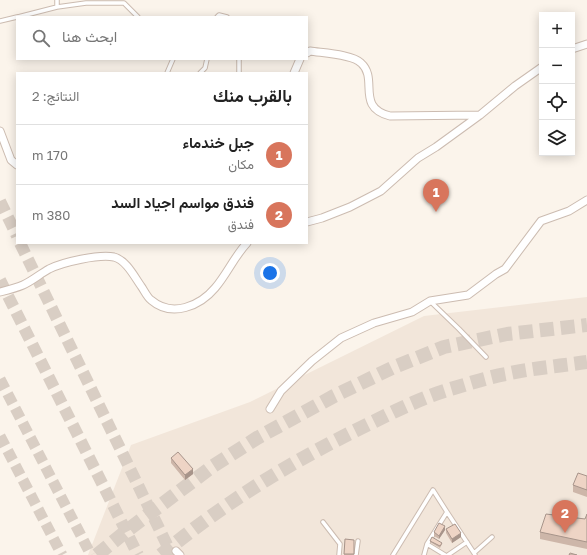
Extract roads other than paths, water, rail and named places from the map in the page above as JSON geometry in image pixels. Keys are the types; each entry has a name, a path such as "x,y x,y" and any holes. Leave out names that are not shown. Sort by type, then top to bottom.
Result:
{"street":[{"path":"575,48 587,44"},
{"path":"308,52 310,51 352,58 361,63 367,72 370,99 373,107 380,113 390,116 480,115"},
{"path":"294,72 300,60"},
{"path":"308,222 350,207 381,191 418,158 436,147 480,115 515,86 539,69"},
{"path":"0,131 11,160 16,164"},
{"path":"270,409 281,391 312,361 341,338 374,323 412,312 430,301 468,295 505,269 541,222 569,211 587,200"},
{"path":"0,292 23,285 50,269 64,263 99,257 115,257 124,264 151,300 164,307 176,310 189,307 204,299 215,288 233,260 246,244"}],"lane":[{"path":"57,0 57,7"},
{"path":"67,0 67,6"},
{"path":"21,16 57,7 86,3 124,3 137,16"},
{"path":"0,21 16,17"},
{"path":"167,72 173,60"},
{"path":"201,72 205,68 207,60"},
{"path":"238,72 239,60"},
{"path":"430,301 486,357"},
{"path":"394,555 433,490 474,554 492,536"},
{"path":"424,555 427,544 448,512"},
{"path":"324,522 340,544 339,555"},
{"path":"356,555 358,541"},
{"path":"427,544 446,555 467,542"}],"tunnel":[{"path":"0,201 16,234"},
{"path":"20,244 172,555"},
{"path":"0,280 138,555"},
{"path":"97,555 213,466 257,438 334,396 392,368 444,347 507,334 587,325"},
{"path":"161,555 211,516 263,482 317,450 403,408 444,391 473,382 526,370 587,362"},
{"path":"0,379 91,555"},
{"path":"0,436 62,555"}],"place":[{"name":"جبل خندماء","path":"436,212"},
{"name":"فندق مواسم اجياد السد","path":"565,533"}]}
